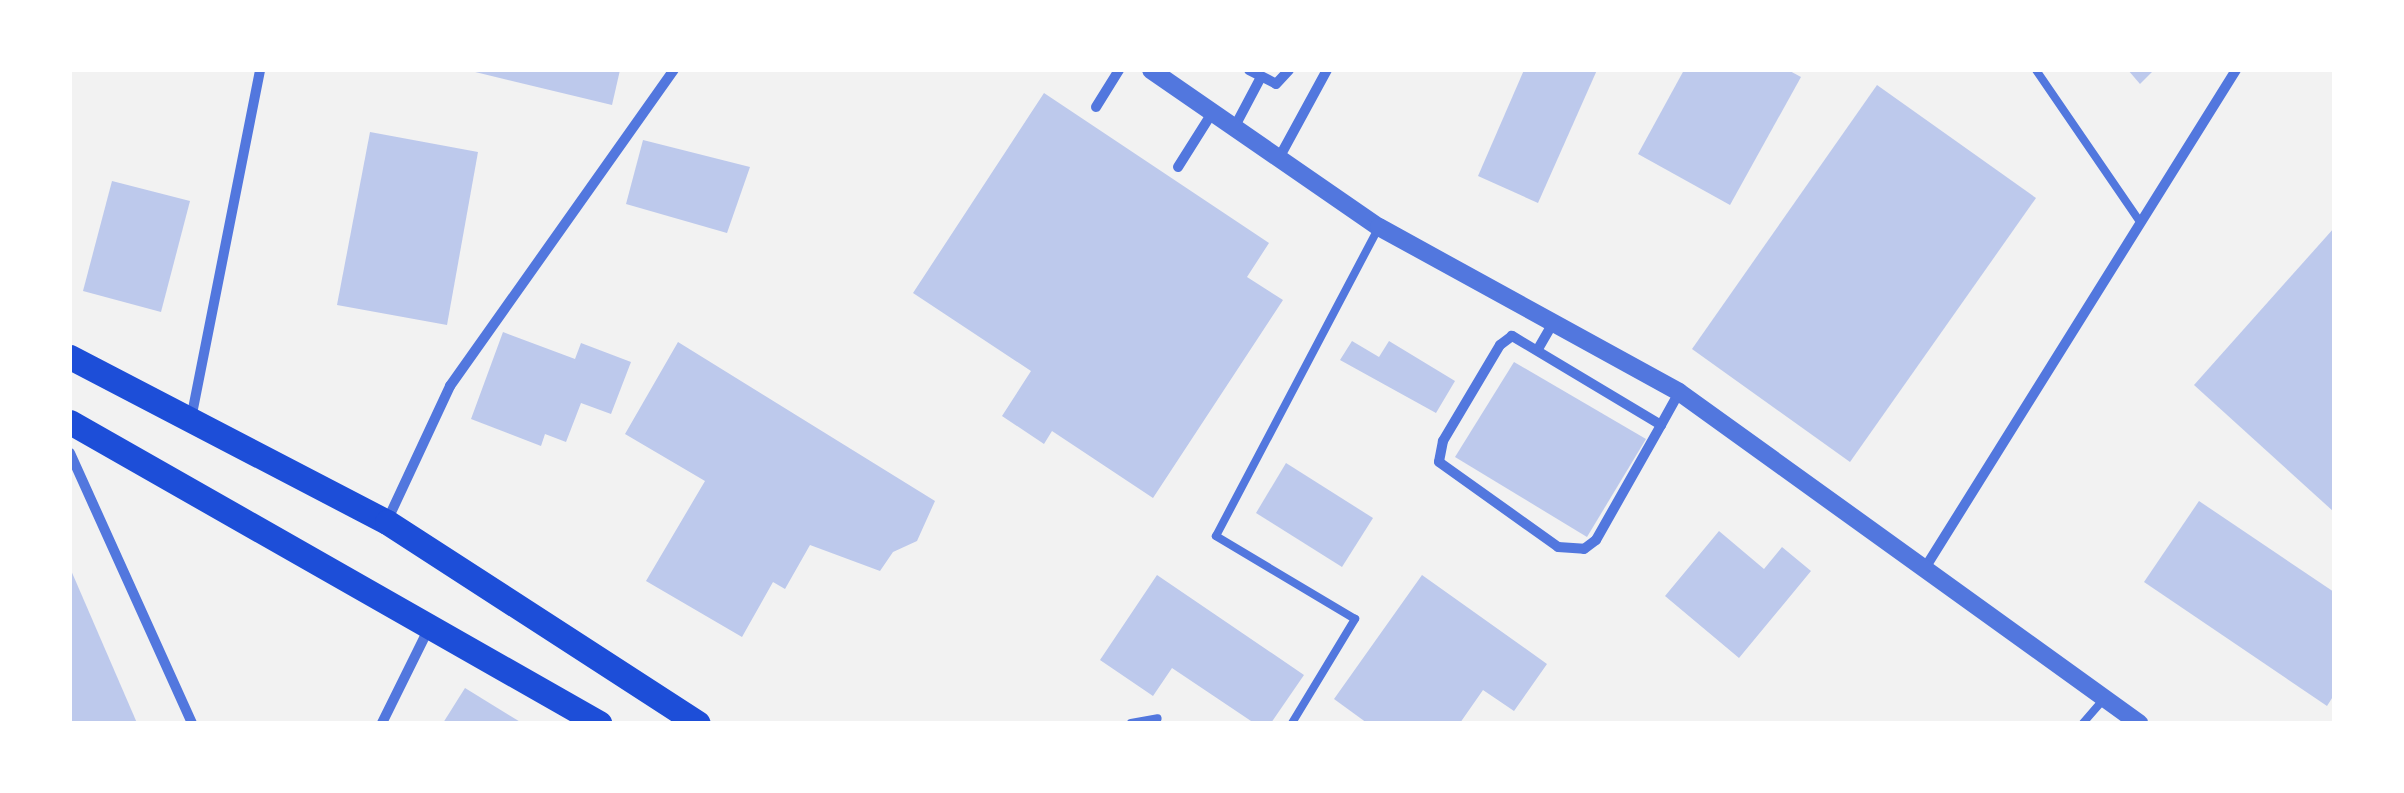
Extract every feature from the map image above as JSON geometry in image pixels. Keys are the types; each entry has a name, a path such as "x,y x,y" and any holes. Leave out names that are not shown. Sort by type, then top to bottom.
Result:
{"main road":[{"path":"70,356 387,522 698,723"},
{"path":"71,424 599,723"}],"street":[{"path":"191,420 260,70"},
{"path":"387,522 450,386 674,70"},
{"path":"1096,108 1120,70"},
{"path":"1151,70 1378,227 1679,392 2139,723"},
{"path":"1248,70 1276,84 1289,70"},
{"path":"1280,158 1327,70"},
{"path":"1925,568 2138,219 2236,70"},
{"path":"1234,128 1261,77"},
{"path":"1178,167 1212,113"},
{"path":"1538,349 1553,324"},
{"path":"1661,425 1512,336 1500,344 1443,441 1439,462 1558,547 1584,548 1596,540 1661,425 1679,392"},
{"path":"70,452 192,723"},
{"path":"382,723 430,625"}],"lane":[{"path":"2036,70 2138,219"},
{"path":"1292,723 1355,619 1216,536 1378,227"},
{"path":"2082,723 2103,700"},
{"path":"1131,723 1158,718"}],"building":[{"path":"467,70 620,70 612,105"},
{"path":"1524,70 1597,70 1538,203 1478,176"},
{"path":"1684,70 1788,70 1801,77 1730,205 1638,154"},
{"path":"2128,70 2154,70 2140,84"},
{"path":"1877,85 2036,198 1850,462 1692,349"},
{"path":"1044,93 1269,243 1247,277 1283,300 1153,498 1052,431 1044,444 1002,416 1031,371 913,293"},
{"path":"370,132 478,152 447,325 337,305"},
{"path":"643,140 750,167 727,233 626,204"},
{"path":"112,181 190,201 161,312 83,291"},
{"path":"2334,228 2334,512 2194,385"},
{"path":"503,332 575,359 581,343 631,362 611,414 581,403 566,442 545,434 541,446 471,419"},
{"path":"1352,341 1379,357 1389,341 1455,381 1436,413 1340,360"},
{"path":"678,342 935,501 917,541 893,552 880,571 810,545 785,589 773,582 742,637 646,581 705,481 625,434"},
{"path":"1514,362 1646,439 1587,537 1455,457"},
{"path":"1286,463 1373,518 1342,567 1256,513"},
{"path":"2199,501 2334,592 2334,695 2327,706 2144,582"},
{"path":"1719,531 1764,569 1782,547 1811,571 1739,658 1665,596"},
{"path":"70,568 137,723 70,723"},
{"path":"1157,575 1304,675 1271,723 1254,723 1172,668 1153,696 1100,660"},
{"path":"1422,575 1547,664 1514,711 1483,690 1460,723 1367,723 1334,699"},
{"path":"465,688 522,723 443,723"}]}
